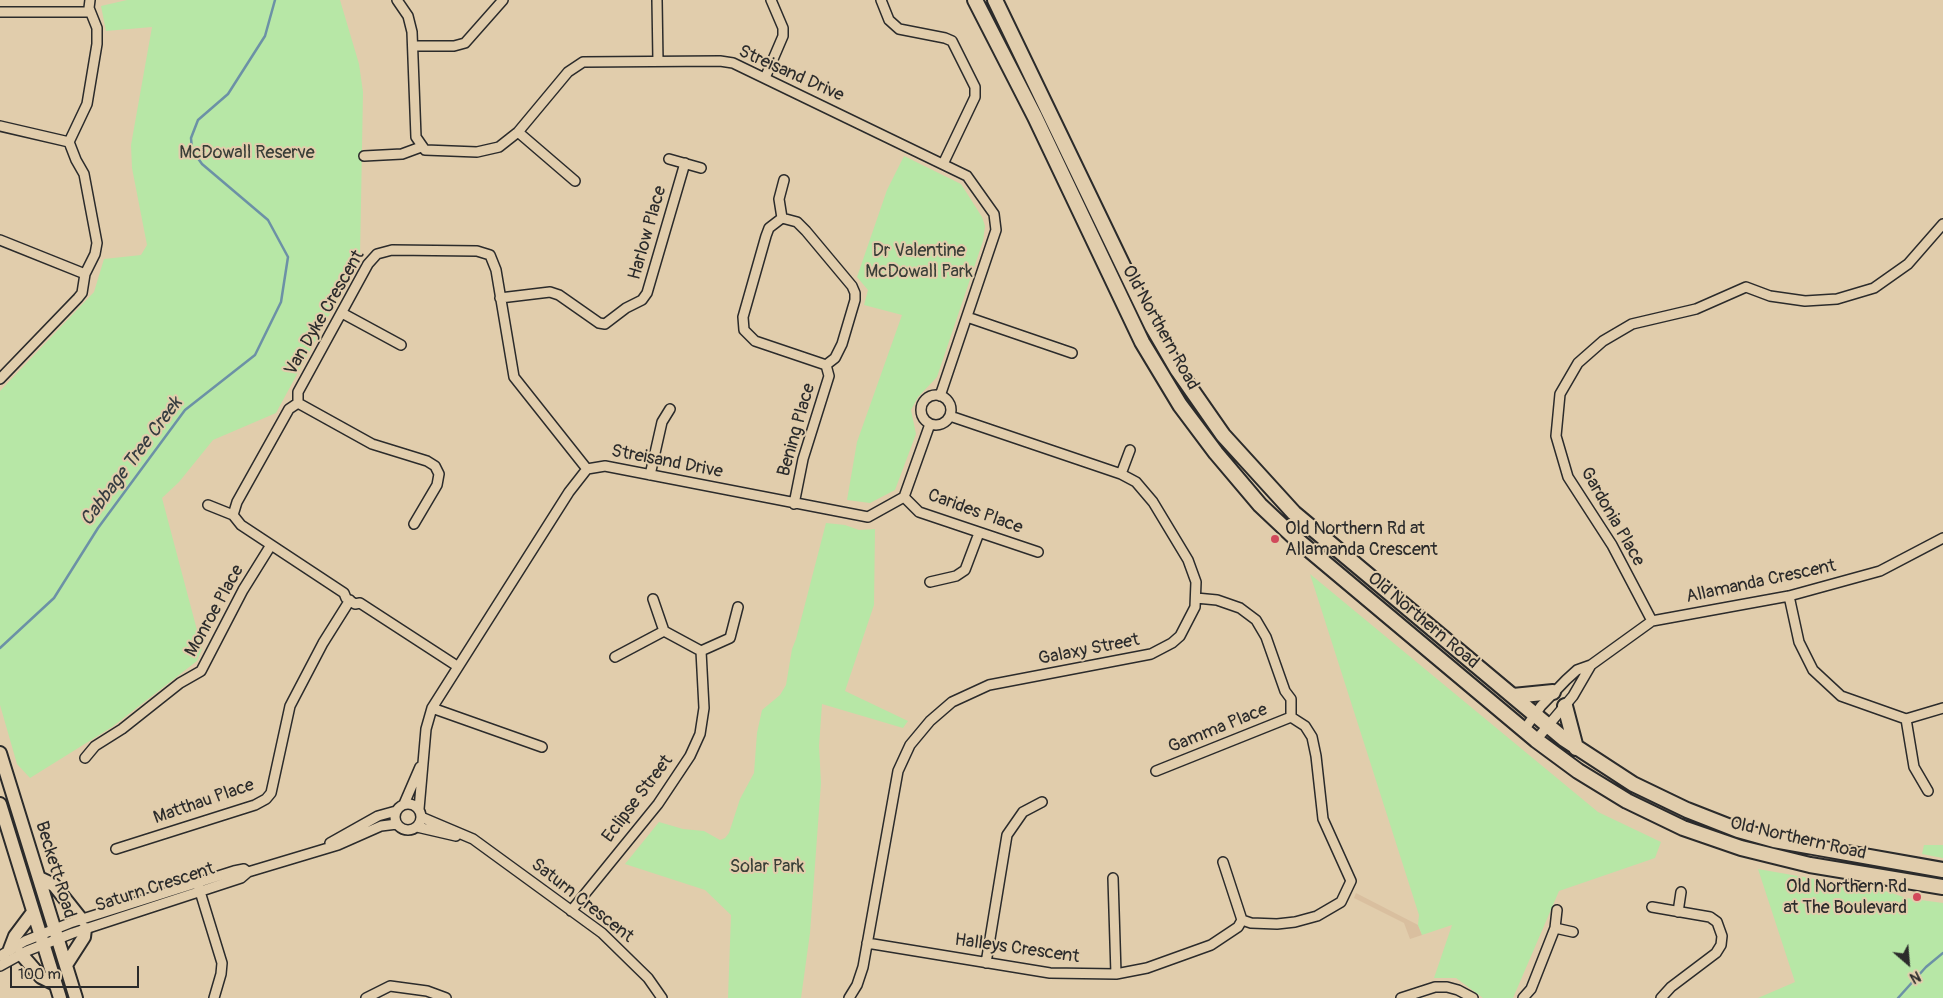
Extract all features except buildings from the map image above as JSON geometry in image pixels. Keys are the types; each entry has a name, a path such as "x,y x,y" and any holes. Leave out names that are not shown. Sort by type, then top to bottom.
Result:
{"highway":[{"name":"Old Northern Road","path":"975,0 1028,102 1142,342 1198,430 1238,480 1295,538 1536,740 1578,771 1627,801 1668,821 1716,840 1810,865 1943,887"},
{"name":"Old Northern Road","path":"995,0 1152,326 1177,369 1204,410 1251,468 1294,513 1576,748 1657,796 1738,830 1819,849 1943,870"},
{"path":"1513,696 1553,692"},
{"path":"1565,706 1576,748"}],"main road":[{"name":"Beckett Road","path":"0,753 76,998"},
{"name":"Beckett Road","path":"0,804 60,998"},
{"path":"39,878 54,885 83,924 84,937 66,965"},
{"path":"33,912 14,936 10,953 41,977 55,984"}],"street":[{"path":"0,379 82,293 85,274 95,254 97,243 84,174 69,142 87,104 97,44 97,28 90,12 90,0"},
{"path":"364,156 402,154 421,147 416,137 414,46 410,22 397,0"},
{"path":"414,46 454,46 464,43 503,0"},
{"path":"657,0 658,61"},
{"path":"765,78 783,36 783,28 771,0"},
{"path":"881,0 889,20 899,29 952,41 975,87 975,97 944,162"},
{"path":"0,12 90,12"},
{"name":"Streisand Drive","path":"421,147 433,151 491,151 518,132 568,72 576,66 592,61 733,63 944,162 967,176 974,183 994,214 996,224 992,244 940,396"},
{"path":"0,126 69,142"},
{"path":"518,132 575,181"},
{"path":"669,158 700,168"},
{"name":"Harlow Place","path":"500,298 550,292 559,295 599,323 605,324 626,308 642,300 647,293 685,163"},
{"path":"782,218 779,200 784,180"},
{"name":"Bening Place","path":"782,218 797,222 806,231 852,286 855,293 855,300 842,344 834,358 826,365 755,341 744,330 743,317 766,236 769,228 782,218"},
{"name":"Gardonia Place","path":"1652,621 1612,545 1568,477 1556,436 1560,394 1578,363 1603,341 1632,324 1696,309 1746,287 1770,296 1805,301 1837,299 1874,288 1908,264 1943,224"},
{"path":"0,240 85,274"},
{"name":"Van Dyke Crescent","path":"234,515 237,502 289,409 298,404 298,392 368,264 381,251 477,251 487,253 493,261 510,365 517,384 587,469"},
{"path":"342,313 401,345"},
{"path":"966,317 1072,353"},
{"name":"Bening Place","path":"794,504 803,458 829,376 826,365"},
{"path":"940,396 950,404 950,416 940,425 930,424 922,417 922,406 929,397 940,396"},
{"path":"298,404 372,444 427,461 435,466 439,474 437,485 414,524"},
{"path":"650,475 662,422 670,409"},
{"name":"Galaxy Street","path":"849,998 857,985 868,944 898,771 910,745 930,721 952,702 989,685 1151,654 1172,643 1180,636 1192,617 1196,598 1196,582 1188,560 1143,488 1122,474 950,416"},
{"path":"904,498 930,424"},
{"path":"1122,474 1130,450"},
{"name":"Streisand Drive","path":"420,813 422,760 426,729 432,708 573,486 587,469 599,466 868,517 904,498"},
{"name":"Carides Place","path":"904,498 919,512 1038,552"},
{"path":"208,505 234,515 241,525 344,593 355,604 360,603 457,666"},
{"path":"930,582 956,576 965,570 979,533"},
{"name":"Allamanda Crescent","path":"1524,730 1553,692 1577,670 1591,664 1652,621 1789,596 1880,571 1943,538"},
{"name":"Monroe Place","path":"85,758 96,746 122,729 180,683 201,671 243,590 271,544"},
{"path":"1789,596 1799,642 1813,670 1842,696 1906,719 1943,708"},
{"path":"1196,598 1217,600 1240,608 1256,620 1266,637 1285,691 1291,700 1291,717 1305,726 1312,737 1323,818 1351,881 1341,902 1317,916 1277,924 1251,923 1242,920 1223,862"},
{"path":"653,599 664,631 701,651 730,638 738,607"},
{"name":"Matthau Place","path":"116,849 255,805 266,799 271,793 290,706 323,643 350,600"},
{"path":"615,657 664,631"},
{"name":"Eclipse Street","path":"571,912 658,804 690,756 700,734 704,708 701,651"},
{"name":"Allamanda Crescent","path":"1536,740 1565,706 1591,664"},
{"path":"432,708 542,747"},
{"name":"Gamma Place","path":"1156,771 1291,717"},
{"path":"1906,719 1914,767 1928,791"},
{"name":"Streisand Drive","path":"404,804 422,760"},
{"path":"986,963 1007,835 1022,812 1042,802"},
{"path":"404,804 412,804 420,813 417,827 409,830 397,824 396,811 404,804"},
{"name":"Saturn Crescent","path":"316,850 378,816 396,811"},
{"name":"Saturn Crescent","path":"420,813 473,839 602,933 632,961 662,998"},
{"name":"Saturn Crescent","path":"0,966 10,953 83,924 199,887 241,878 248,872 357,838 381,826 397,824"},
{"name":"Saturn Crescent","path":"417,827 473,839"},
{"path":"1113,878 1116,974"},
{"path":"199,887 222,963 222,974 214,998"},
{"path":"1678,912 1681,892"},
{"path":"1652,908 1710,917 1717,922 1722,936 1721,945 1716,953 1671,987 1661,998"},
{"path":"1523,998 1531,989 1555,928 1557,910"},
{"name":"Halleys Crescent","path":"868,944 1050,973 1116,974 1147,968 1211,945 1238,927 1242,920"},
{"path":"1555,928 1572,932"},
{"path":"366,998 390,986 427,991 446,998"},
{"path":"1401,998 1435,987 1447,987 1458,990 1473,998"}],"shaded area":[{"path":"1356,893 1418,925 1422,935 1410,939 1404,923 1354,898"}],"green space":[{"name":"McDowall Reserve","path":"127,0 340,0 359,64 363,92 360,258 276,413 213,440 179,482 162,498 202,649 197,661 112,727 30,778 17,764 0,705 0,391 94,292 104,259 141,255 147,245 132,168 131,145 152,27 106,31 101,6"},
{"name":"Dr Valentine McDowall Park","path":"904,156 961,184 982,217 985,226 983,241 937,377 918,397 911,410 916,434 895,490 870,503 847,500 857,442 902,315 864,305 868,290 857,277 887,190"},
{"name":"Solar Park","path":"826,523 845,525 859,530 875,529 874,605 845,691 908,721 903,728 822,704 819,746 821,783 810,933 801,998 728,998 731,915 705,890 625,864 659,822 683,829 704,831 720,840 729,833 740,799 754,773 757,733 762,710 780,695 786,685 792,649"},
{"path":"1310,574 1598,812 1661,842 1655,858 1559,891 1513,998 1483,998 1456,978 1434,978 1452,925 1422,935 1418,925 1419,915"},
{"path":"1924,845 1943,845 1943,858 1922,854"},
{"path":"1758,869 1889,892 1906,898 1943,903 1943,998 1758,998 1795,982"}],"waterway":[{"name":"Cabbage Tree Creek","path":"0,648 54,598 98,528 185,410 255,355 281,302 288,257 268,220 202,164 192,150 191,138 198,120 228,94 265,36 275,0"},
{"path":"1898,998 1926,967 1943,953"}],"place":[{"name":"Old Northern Rd at Allamanda Crescent","path":"1275,539"},
{"name":"Old Northern Rd at The Boulevard","path":"1917,897"}]}
